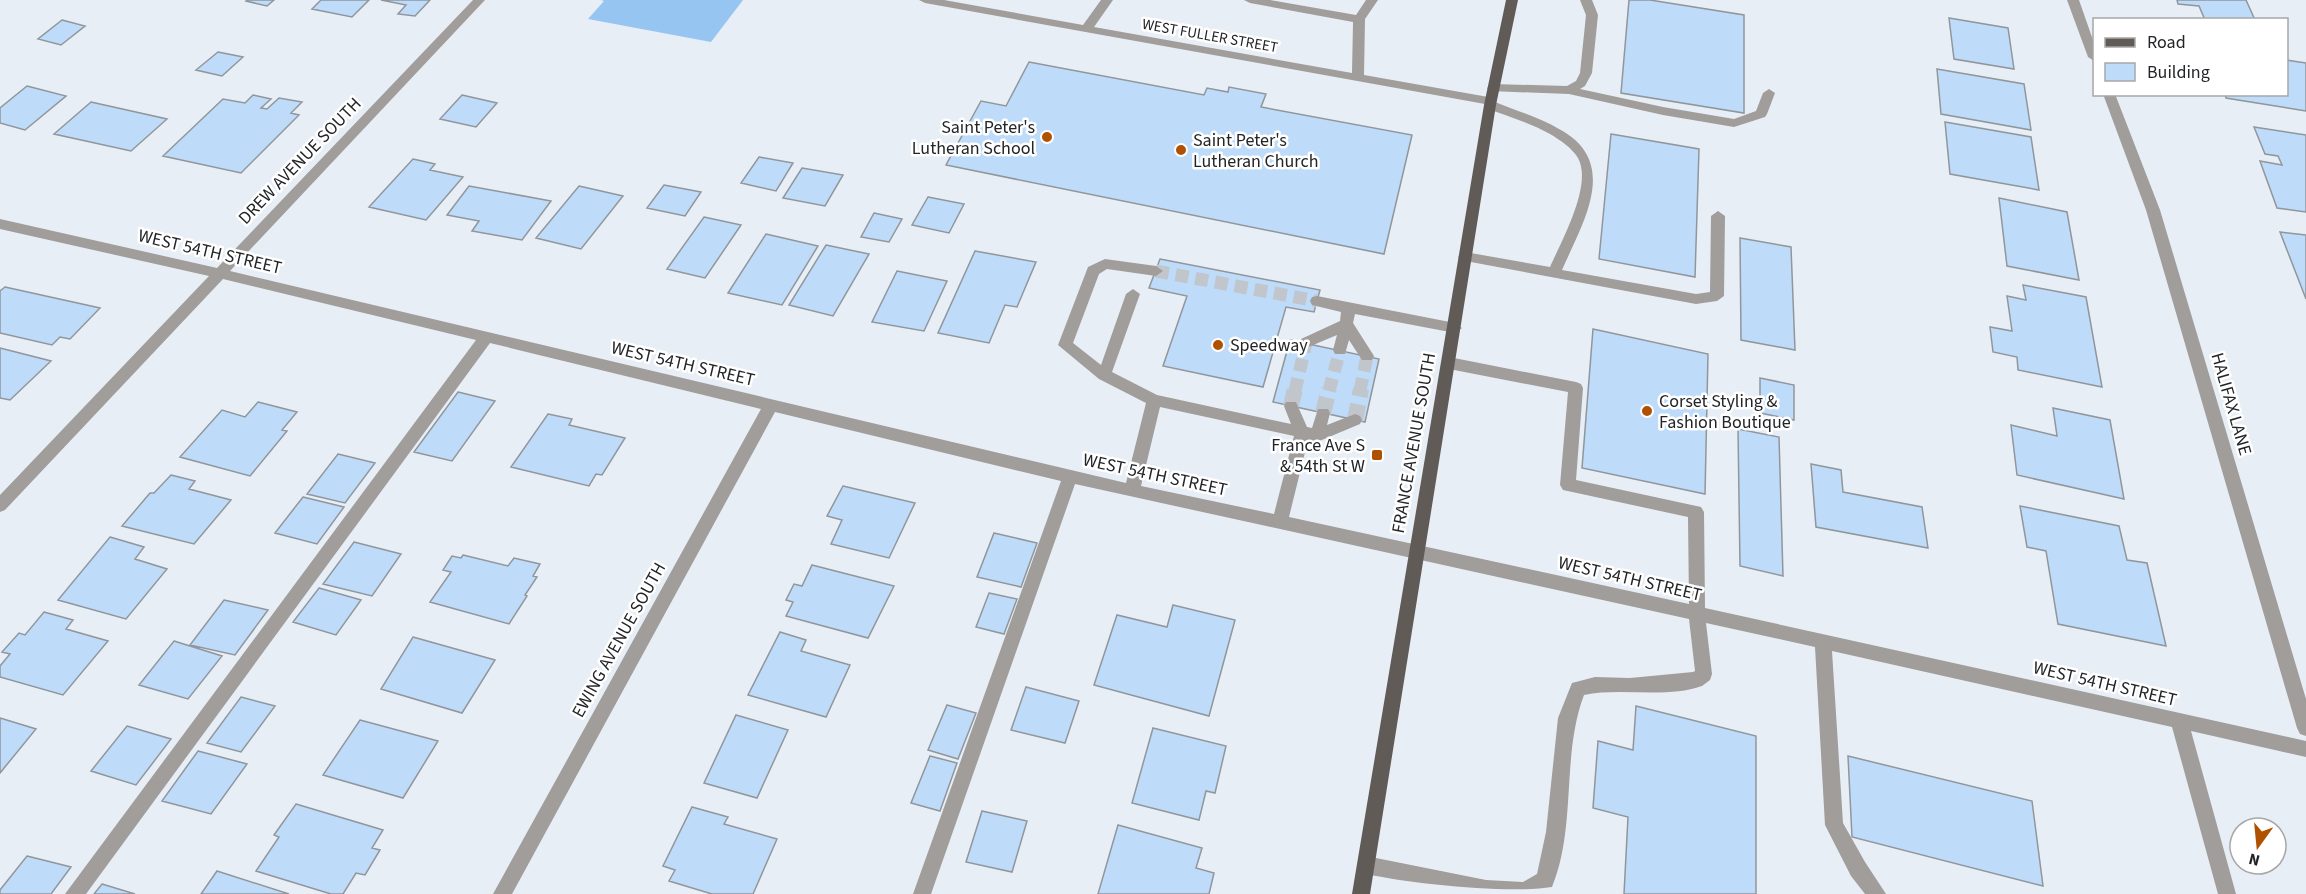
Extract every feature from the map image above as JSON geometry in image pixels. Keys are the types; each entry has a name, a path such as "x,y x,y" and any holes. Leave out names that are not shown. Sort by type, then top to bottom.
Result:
{"main road":[{"name":"FRANCE AVENUE SOUTH","path":"1361,894 1491,98 1512,0"}],"street":[{"name":"DREW AVENUE SOUTH","path":"0,505 479,0"},
{"name":"WEST FULLER STREET","path":"925,0 1359,77 1491,98"},
{"path":"1086,29 1107,0"},
{"path":"1250,0 1359,20"},
{"path":"1359,77 1359,20 1372,0"},
{"path":"1569,90 1581,83 1586,73 1592,15 1586,0"},
{"path":"2073,0 2093,54"},
{"path":"1491,98 1569,90 1663,111 1734,123 1761,114 1769,93"},
{"name":"HALIFAX LANE","path":"2110,96 2153,210 2306,728"},
{"path":"1491,98 1551,129 1570,142 1581,153 1586,164 1585,189 1579,215 1554,273"},
{"path":"1465,257 1696,300 1717,296 1718,216"},
{"name":"WEST 54TH STREET","path":"0,224 218,273 1070,477 1418,551 2306,749"},
{"path":"1156,271 1105,264 1093,271 1065,345 1104,375 1154,400 1310,434 1355,420"},
{"path":"1104,375 1133,294"},
{"path":"1317,301 1455,328"},
{"path":"1340,350 1349,308"},
{"path":"1306,344 1346,324"},
{"path":"1346,324 1367,356"},
{"path":"74,894 486,338"},
{"path":"1366,865 1486,889 1524,891 1545,880 1555,832 1567,718 1578,689 1595,685 1630,686 1696,680 1704,674 1697,614 1696,512 1568,484 1576,388 1449,363"},
{"path":"1132,490 1154,400"},
{"name":"EWING AVENUE SOUTH","path":"502,894 771,405"},
{"path":"1291,406 1310,434"},
{"path":"1280,521 1310,434 1323,413"},
{"path":"922,894 1070,477"},
{"path":"1823,641 1834,825 1858,868 1877,894"},
{"path":"2179,721 2227,894"}],"shaded area":[{"path":"601,0 743,0 711,42 588,19 604,1"}],"building":[{"path":"247,0 274,0 267,6"},
{"path":"321,0 369,0 352,17 312,9"},
{"path":"381,0 430,0 415,16 398,14 406,5"},
{"path":"1629,0 1650,0 1744,15 1744,113 1621,93"},
{"path":"2177,0 2246,0 2254,18 2204,18 2199,6 2178,4"},
{"path":"1949,18 2008,28 2014,69 1954,59"},
{"path":"62,20 85,26 61,45 38,39"},
{"path":"218,52 243,57 222,76 196,70"},
{"path":"2288,60 2306,63 2306,111 2226,98 2226,96 2288,96"},
{"name":"Saint Peter's Lutheran Church","path":"1029,62 1204,95 1207,88 1228,92 1229,87 1266,94 1261,107 1412,135 1384,254 946,165 981,101 1006,106"},
{"path":"1937,69 2024,84 2031,130 1941,114"},
{"path":"27,86 66,96 25,130 0,123 0,108"},
{"path":"253,95 271,99 261,108 267,109 279,98 302,102 291,113 299,115 241,173 163,156 223,99 245,103"},
{"path":"462,95 497,103 476,127 440,119"},
{"path":"91,102 167,119 131,151 54,134"},
{"path":"1945,122 2031,137 2039,190 1950,174"},
{"path":"2254,127 2306,135 2306,212 2277,208 2260,161 2282,165 2278,156 2265,154"},
{"path":"1611,134 1699,149 1695,277 1599,259"},
{"path":"759,157 793,163 776,191 741,183"},
{"path":"413,159 435,164 430,170 463,177 426,220 369,207"},
{"path":"802,168 843,175 825,206 783,198"},
{"path":"664,185 701,192 685,216 647,208"},
{"path":"469,186 551,201 522,240 472,231 479,221 447,215"},
{"path":"579,186 623,196 581,249 536,238"},
{"path":"928,197 964,204 949,233 912,225"},
{"path":"1999,198 2067,212 2079,280 2007,266"},
{"path":"874,213 902,219 889,242 861,237"},
{"path":"704,217 741,225 705,278 667,269"},
{"path":"2280,232 2306,235 2306,299"},
{"path":"766,234 818,246 782,305 728,293"},
{"path":"1740,238 1791,247 1795,350 1741,340"},
{"path":"826,245 869,254 833,316 789,305"},
{"path":"975,251 1036,262 1017,307 1005,305 989,343 938,333"},
{"path":"1160,259 1320,290 1314,312 1286,307 1263,387 1163,366 1187,296 1149,288"},
{"path":"897,271 947,281 924,331 872,322"},
{"path":"2023,285 2086,297 2102,387 2018,370 2017,357 1993,352 1990,327 2012,331 2007,296 2026,300"},
{"path":"5,287 100,308 70,339 60,337 52,345 0,333 0,291"},
{"name":"Corset Styling & Fashion Boutique","path":"1593,329 1708,354 1705,494 1582,468"},
{"path":"1290,340 1379,359 1365,422 1273,402"},
{"path":"0,348 51,361 10,400 0,398"},
{"path":"1760,378 1794,385 1794,420 1760,413"},
{"path":"458,392 495,401 452,461 414,452"},
{"path":"258,402 297,412 282,430 287,431 250,476 180,457 222,410 245,417"},
{"path":"2053,408 2110,420 2124,499 2017,475 2011,425 2057,436"},
{"path":"548,414 572,419 569,425 625,438 602,475 596,474 589,486 511,467"},
{"path":"1738,429 1779,437 1783,576 1740,566"},
{"path":"338,454 375,463 345,503 307,494"},
{"path":"1811,464 1841,470 1843,492 1922,507 1928,548 1816,527"},
{"path":"171,475 195,481 189,489 231,500 194,544 122,526 150,493 154,493"},
{"path":"843,486 915,503 889,558 831,544 842,520 827,516"},
{"path":"303,497 344,507 317,544 275,533"},
{"path":"2020,506 2119,526 2127,560 2147,563 2166,646 2058,624 2046,551 2027,547"},
{"path":"994,533 1037,543 1021,587 977,577"},
{"path":"110,537 144,547 135,559 167,569 126,619 58,600"},
{"path":"354,542 401,554 372,596 323,584"},
{"path":"463,555 508,566 514,558 540,564 533,576 537,577 509,624 430,602 451,572 443,570 452,556 461,558"},
{"path":"812,565 894,586 868,638 786,616 793,602 786,600 794,584 802,586"},
{"path":"319,588 361,600 336,635 293,622"},
{"path":"989,593 1017,599 1004,634 976,627"},
{"path":"224,600 268,610 235,655 190,645"},
{"path":"1173,605 1235,620 1209,716 1094,685 1117,615 1167,627"},
{"path":"44,612 73,620 66,629 108,641 63,695 0,677 0,666 10,654 2,652 19,633 25,635"},
{"path":"780,632 806,640 801,651 850,665 826,717 748,695"},
{"path":"413,637 495,660 462,713 381,689"},
{"path":"174,641 222,656 188,699 139,685"},
{"path":"1026,687 1079,701 1065,743 1011,730"},
{"path":"241,697 275,706 241,752 207,743"},
{"path":"947,705 976,713 958,759 928,750"},
{"path":"1636,706 1756,736 1756,894 1624,894 1628,817 1593,808 1598,741 1633,750"},
{"path":"736,715 788,730 757,798 704,783"},
{"path":"0,718 36,729 0,773"},
{"path":"360,720 438,741 403,798 323,775"},
{"path":"127,726 171,739 136,785 91,771"},
{"path":"1153,728 1226,746 1215,793 1206,791 1199,820 1132,803"},
{"path":"198,751 247,764 211,814 162,801"},
{"path":"930,756 957,763 940,811 911,803"},
{"path":"1848,756 2032,801 2043,886 1852,837"},
{"path":"296,804 383,830 372,848 380,850 365,875 356,873 343,894 331,894 256,871 279,837 274,835"},
{"path":"692,807 728,817 724,824 777,839 753,894 712,894 669,881 675,870 663,866"},
{"path":"982,811 1027,821 1012,872 966,862"},
{"path":"1118,825 1202,848 1196,868 1214,873 1209,894 1098,894"},
{"path":"27,856 71,867 51,894 0,894 0,890"},
{"path":"217,871 289,894 201,894"},
{"path":"102,884 135,894 94,894"}],"tunnel":[{"path":"1156,271 1317,301"},
{"path":"1295,391 1306,343"},
{"path":"1329,391 1340,350"},
{"path":"1360,391 1367,356"},
{"path":"1291,406 1295,389"},
{"path":"1323,413 1329,389"},
{"path":"1355,420 1361,389"}],"place":[{"name":"Saint Peter's Lutheran School","path":"1047,137"},
{"name":"Saint Peter's Lutheran Church","path":"1181,150"},
{"name":"Speedway","path":"1218,345"},
{"name":"Corset Styling & Fashion Boutique","path":"1647,411"},
{"name":"France Ave S & 54th St W","path":"1377,455"}]}
